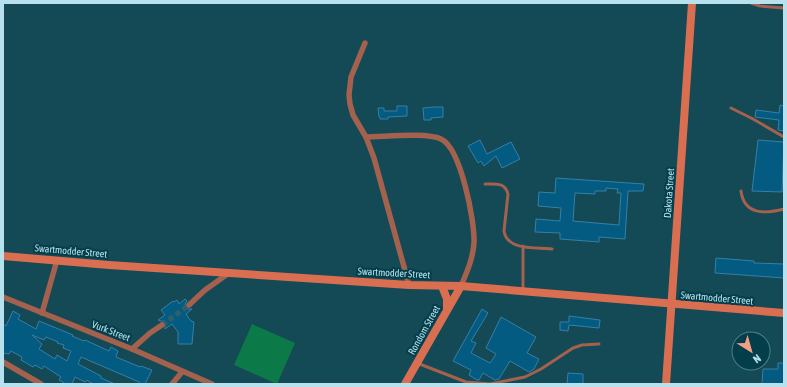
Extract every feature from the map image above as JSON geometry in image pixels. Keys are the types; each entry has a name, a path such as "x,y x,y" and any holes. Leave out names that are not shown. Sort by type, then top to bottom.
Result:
{"main road":[{"name":"Dakota Street","path":"666,384 692,3"},
{"name":"Swartmodder Street","path":"3,256 109,265 409,285 461,286 672,305 784,313"},
{"path":"442,286 448,309"},
{"name":"Rondom Street","path":"405,384 461,286"}],"street":[{"path":"365,43 351,78 349,95 350,104 353,115 366,137 374,158 409,285"},
{"path":"366,137 434,136 442,139 451,147 459,164 464,180 474,230 474,243 470,265 461,286"},
{"path":"42,313 57,260"},
{"path":"189,305 205,290 229,273"},
{"name":"Vurk Street","path":"3,297 132,349 212,384"},
{"path":"132,349 150,333 162,325"},
{"path":"3,362 41,384"},
{"path":"172,384 182,372"}],"lane":[{"path":"751,3 760,6 784,8"},
{"path":"731,108 784,137"},
{"path":"485,184 499,184 507,190 508,194 504,231 511,243 523,246 552,249"},
{"path":"741,191 744,203 750,209 760,211 777,211 784,209"},
{"path":"523,246 523,292"},
{"path":"417,363 466,382 490,384 525,377 541,369 573,348 582,345 599,344"}],"green space":[{"path":"252,324 295,343 277,384 234,365"}],"building":[{"path":"780,105 784,106 784,131 778,130 779,120 755,117 756,110 779,113"},
{"path":"397,106 407,106 407,116 380,119 378,108 384,108 384,111 397,111"},
{"path":"443,107 443,117 424,120 423,108"},
{"path":"480,140 487,154 511,142 520,159 502,168 496,156 484,166 481,161 478,163 468,146"},
{"path":"758,140 784,142 782,192 752,191"},
{"path":"556,178 644,184 643,191 628,191 625,239 599,237 599,242 560,239 560,233 535,232 536,219 560,221 561,208 538,206 539,192 555,193","holes":["606,188 618,189 617,193 621,193 619,225 573,221 575,193 595,194 595,191 606,191"]},
{"path":"716,258 754,261 754,263 784,264 784,278 715,273"},
{"path":"185,299 187,301 185,304 186,308 192,309 186,314 191,321 194,322 192,344 178,344 178,332 172,324 165,329 165,322 158,320 165,315 161,310 173,301 174,302 177,300 179,304"},
{"path":"482,309 488,313 471,341 476,343 471,353 490,363 496,354 486,348 501,317 536,337 527,353 539,359 534,369 529,372 510,361 499,379 495,380 483,373 479,380 477,380 469,375 471,370 453,361"},
{"path":"13,311 20,315 18,319 36,329 39,321 109,351 111,347 118,351 116,357 140,367 141,366 152,370 145,384 139,384 139,382 81,357 78,364 101,376 101,378 115,384 93,384 87,380 85,382 75,377 72,384 66,384 59,380 61,377 44,366 42,369 35,365 33,367 21,360 22,357 11,351 9,354 3,353 3,324 6,326","holes":["32,335 44,340 46,337 64,345 63,348 71,351 67,361 57,355 55,359 39,349 42,344"]},
{"path":"569,316 600,320 599,328 569,325 568,331 560,330 560,322 569,322"},
{"path":"778,363 784,363 784,384 762,384 763,371 778,369"},
{"path":"568,373 583,374 583,384 567,384"}],"tunnel":[{"path":"162,325 189,305"}]}
